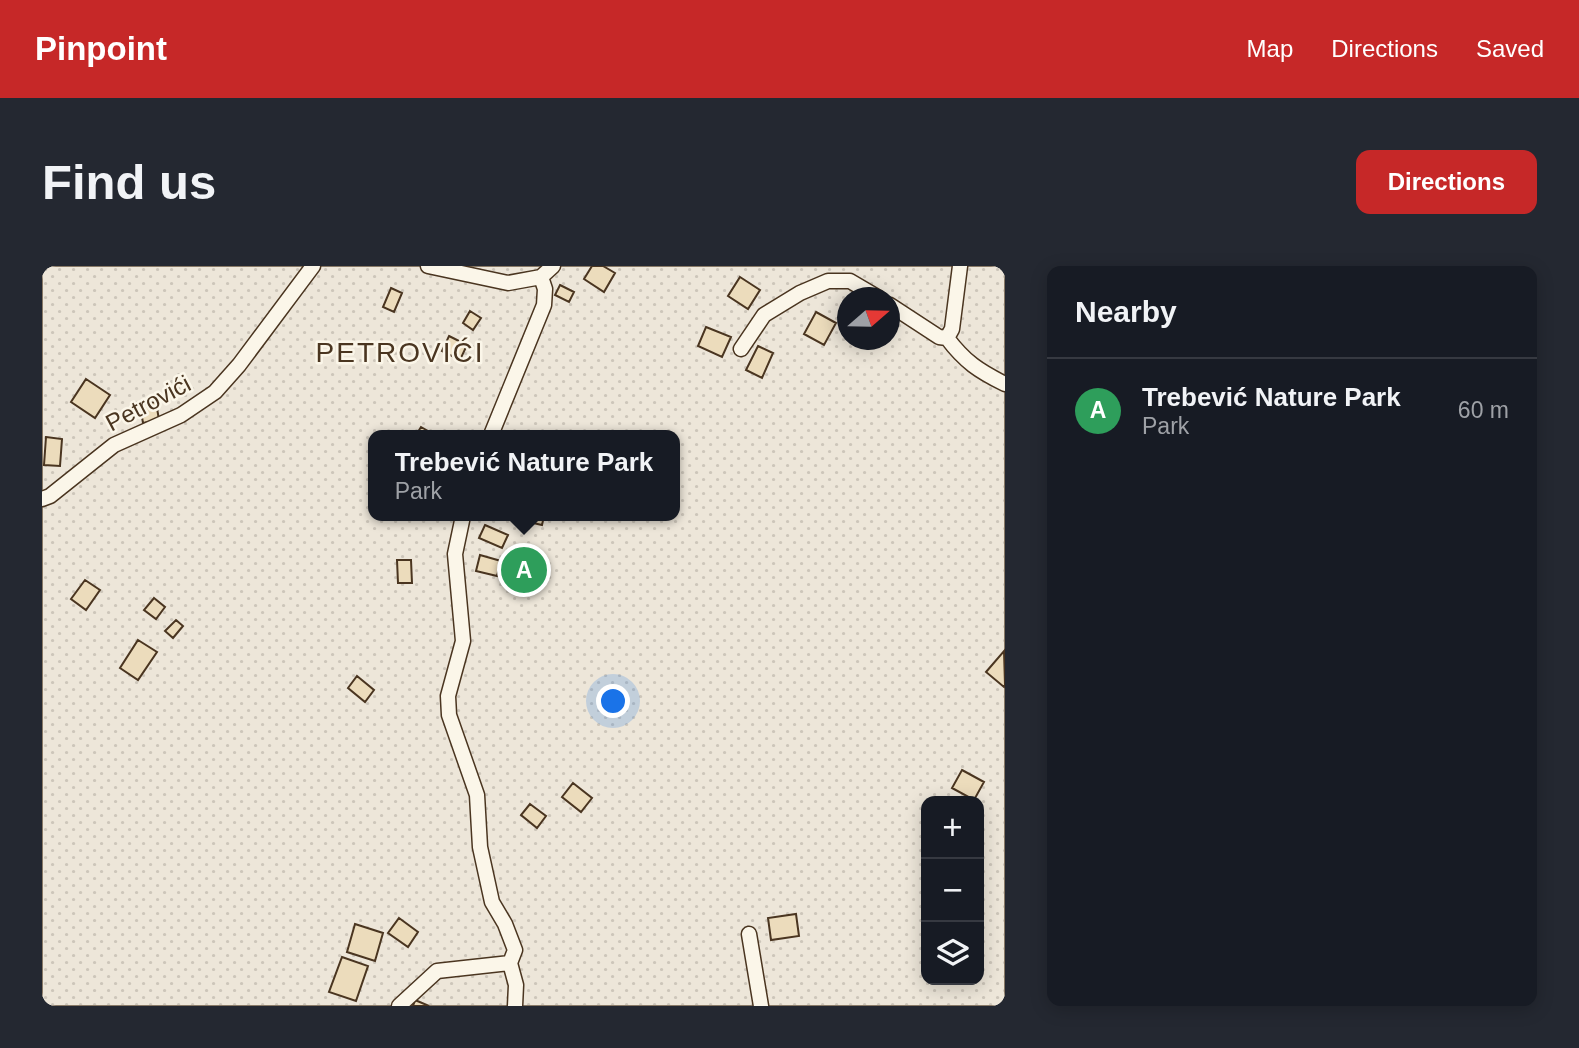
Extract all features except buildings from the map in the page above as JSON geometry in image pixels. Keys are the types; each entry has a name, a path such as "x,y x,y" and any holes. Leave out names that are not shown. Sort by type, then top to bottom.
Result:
{"street":[{"name":"Petrovići","path":"42,499 50,496 114,445 181,415 215,392 239,365 313,266"},
{"path":"428,266 508,283 541,277 553,266"},
{"path":"947,338 953,329 960,266"},
{"path":"493,430 544,305 545,289 541,277"},
{"path":"741,349 764,315 800,293 828,281 850,281 860,287"},
{"path":"900,312 939,337 947,338 960,356 976,369 1005,384"},
{"path":"462,521 455,554 463,641 449,696 449,715 477,795 480,847 492,902 505,923 515,950 510,963 516,985 515,1006"},
{"path":"749,934 761,1006"},
{"path":"398,1006 437,971 510,963"}],"shaded area":[{"path":"42,266 1005,266 1005,1006 42,1006"}],"place":[{"name":"Trebević Nature Park","path":"524,570"}],"district":[{"name":"PETROVIĆI","path":"400,352"}]}
